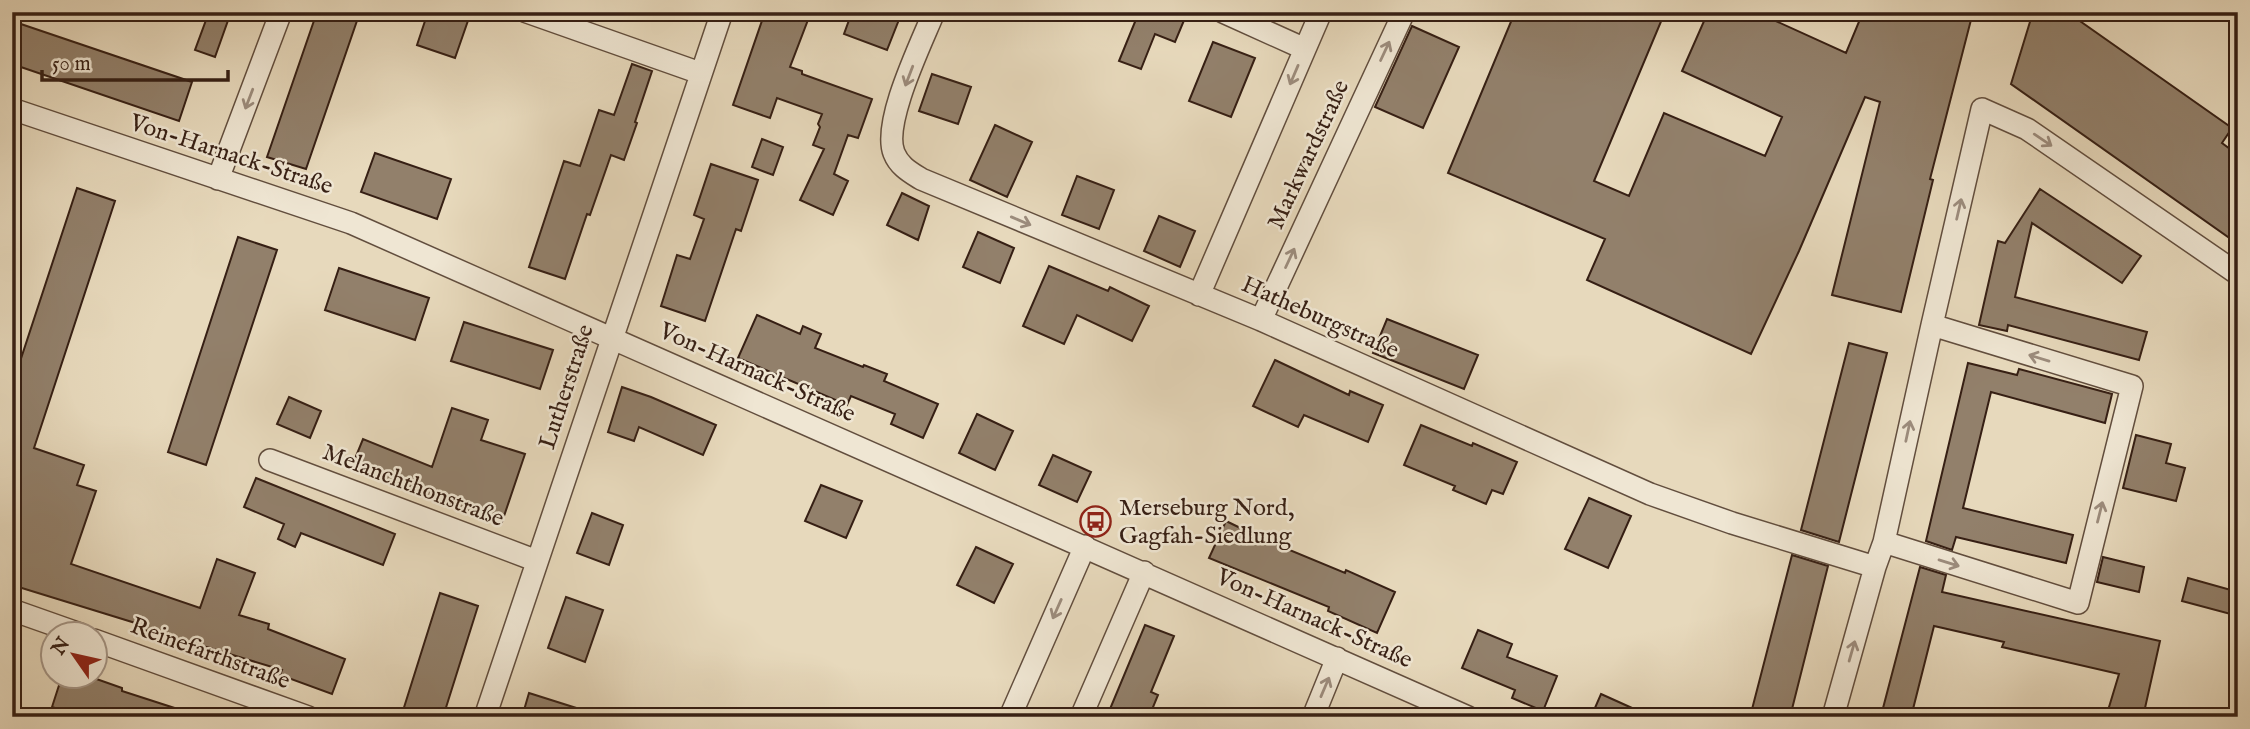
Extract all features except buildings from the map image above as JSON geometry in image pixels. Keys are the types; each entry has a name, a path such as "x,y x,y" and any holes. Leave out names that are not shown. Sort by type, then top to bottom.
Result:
{"street":[{"path":"218,179 281,12"},
{"path":"527,12 700,73"},
{"name":"Lutherstraße","path":"485,717 722,12"},
{"name":"Hatheburgstraße","path":"934,12 890,129 894,153 902,167 921,179 1261,320 1650,494 1732,523 1875,567"},
{"path":"1223,12 1306,49"},
{"name":"Markwardstraße","path":"1199,295 1321,12"},
{"name":"Markwardstraße","path":"1261,320 1404,12"},
{"name":"Von-Harnack-Straße","path":"12,108 351,222 1468,717"},
{"path":"1833,717 1884,542 1982,109 2027,130 2238,274"},
{"path":"1884,542 2077,603 2132,386 1931,325"},
{"name":"Melanchthonstraße","path":"270,460 537,561"},
{"path":"1010,717 1085,546"},
{"path":"1081,717 1144,572"},
{"path":"12,610 39,620"},
{"name":"Reinefarthstraße","path":"108,645 308,717"},
{"path":"1312,717 1337,657"}],"place":[{"name":"Merseburg Nord, Gagfah-Siedlung","path":"1096,522"}]}
